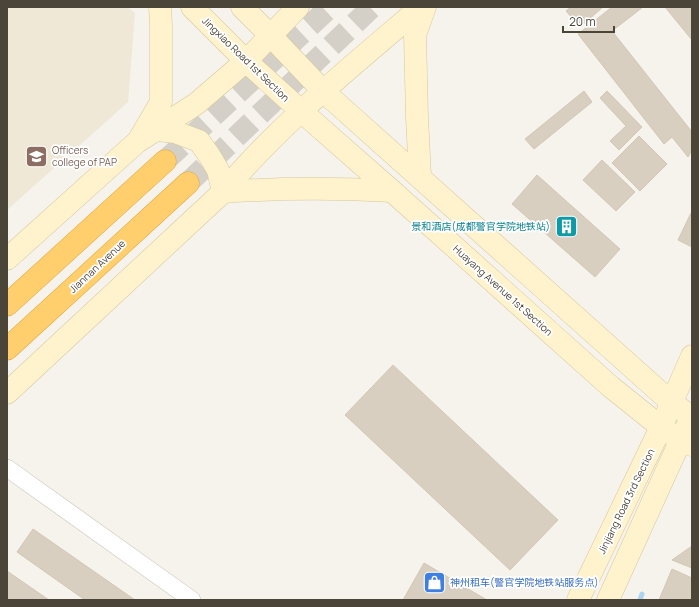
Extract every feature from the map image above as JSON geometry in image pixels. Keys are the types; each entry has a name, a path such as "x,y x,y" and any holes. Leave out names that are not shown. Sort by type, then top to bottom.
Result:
{"highway":[{"path":"7,305 166,161"},
{"name":"Jiannan Avenue","path":"7,349 188,183"}],"main road":[{"path":"137,142 161,102 160,7"},
{"name":"Jingxiao Road 1st Section","path":"192,7 246,61 301,111"},
{"path":"242,7 324,91 672,403 692,416 686,443 608,600"},
{"path":"7,258 137,142 196,104 246,61 298,7"},
{"path":"7,392 223,192 243,168 301,111 421,7"},
{"path":"420,177 415,35 425,7"},
{"name":"Huayang Avenue 1st Section","path":"301,111 611,387 661,427 686,443"},
{"path":"157,130 175,132 199,142 218,170 223,192"},
{"path":"223,192 267,189 326,188 392,191"},
{"name":"Jinjiang Road 3rd Section","path":"578,600 661,427 692,356"}],"street":[{"path":"7,468 192,600"}],"shaded area":[{"name":"Officers college of PAP","path":"7,7 128,7 135,13 128,102 7,210"}],"building":[{"path":"571,7 603,7 580,27 566,11"},
{"path":"612,7 643,7 612,31 692,132 692,150 688,157 672,137 664,144 578,34"},
{"path":"665,7 692,7 692,40"},
{"path":"584,91 592,102 534,149 525,139"},
{"path":"607,91 642,127 619,150 610,141 626,126 600,98"},
{"path":"639,136 667,164 640,191 612,163"},
{"path":"602,160 635,192 616,211 583,180"},
{"name":"景和酒店(成都警官学院地铁站)","path":"537,175 620,249 595,277 512,204"},
{"path":"691,213 692,214 692,247 678,240"},
{"path":"393,365 558,520 510,570 345,415"},
{"path":"33,529 135,600 85,600 17,552"},
{"path":"692,546 692,568 672,560"},
{"name":"神州租车(警官学院地铁站服务点)","path":"424,563 487,600 403,600"},
{"path":"672,569 692,578 692,600 659,600"},
{"path":"7,571 49,600 7,600"}],"waterway":[{"path":"640,600 642,594"}],"tunnel":[{"path":"165,161 330,7"},
{"path":"188,183 372,7"}],"place":[{"name":"Officers college of PAP","path":"37,156"},
{"name":"景和酒店(成都警官学院地铁站)","path":"566,226"},
{"name":"神州租车(警官学院地铁站服务点)","path":"434,582"}]}
